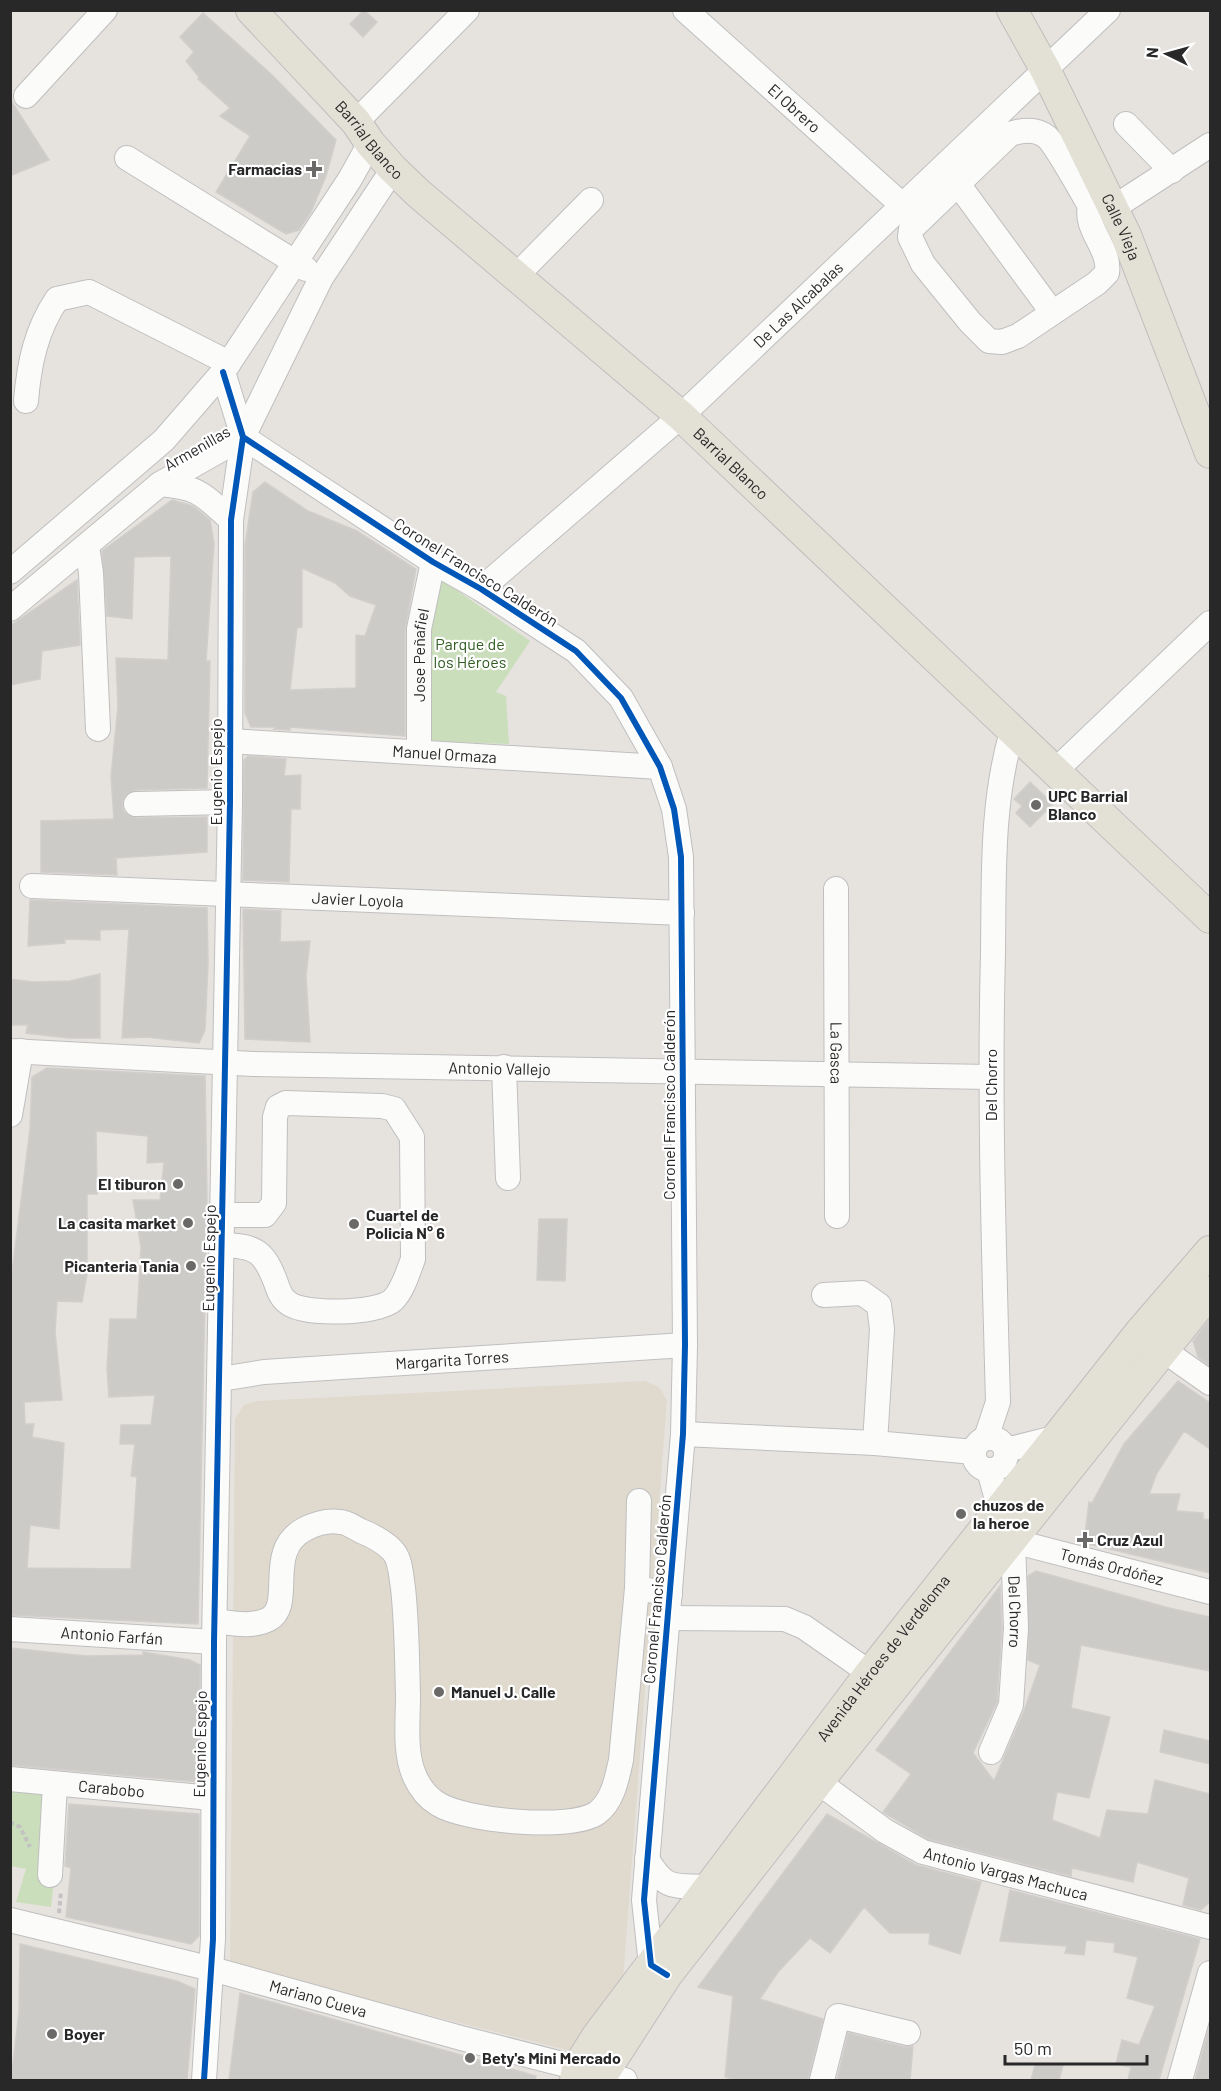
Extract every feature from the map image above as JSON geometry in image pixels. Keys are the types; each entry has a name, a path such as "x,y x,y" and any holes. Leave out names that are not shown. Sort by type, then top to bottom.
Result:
{"main road":[{"name":"Barrial Blanco","path":"251,10 393,169 681,416 1210,918"},
{"name":"Calle Vieja","path":"1012,10 1045,69 1104,204 1126,235 1210,453"},
{"name":"Avenida Héroes de Verdeloma","path":"596,2077 597,2036 659,1970 818,1782 1013,1541 1210,1251"},
{"name":"Avenida Héroes de Verdeloma","path":"659,1970 710,1887 870,1673 1058,1437 1151,1341 1210,1293"}],"street":[{"path":"26,96 105,10"},
{"name":"Armenillas","path":"10,572 164,440 226,368 350,179 363,133 467,10"},
{"name":"El Obrero","path":"685,10 902,206"},
{"name":"De Las Alcabalas","path":"481,589 681,416 1108,10"},
{"path":"1126,124 1172,171"},
{"path":"1104,204 1047,137 1033,130 1022,130 1010,134 910,229 910,237 923,264 970,322 989,340 1002,342 1018,336 1097,283 1107,273 1105,252 1091,224 1089,213 1172,171 1210,145"},
{"path":"127,158 321,278"},
{"name":"Armenillas","path":"10,609 160,484 243,437 321,278 393,169"},
{"path":"958,184 1052,312"},
{"path":"516,276 591,200"},
{"path":"26,401 29,366 44,318 57,299 89,292 226,368 243,437"},
{"name":"Eugenio Espejo","path":"204,2080 212,1969 215,1632 230,802 231,520 243,437"},
{"name":"Coronel Francisco Calderón","path":"243,437 432,562 481,589 576,651 621,699 660,767 674,809 681,858 685,1345 682,1434 644,1900 659,1970"},
{"path":"160,484 184,486 201,492 231,520"},
{"path":"87,546 91,573 98,729"},
{"name":"Jose Peñafiel","path":"418,751 419,629 432,562"},
{"path":"1054,772 1210,623"},
{"name":"Del Chorro","path":"991,1752 1011,1704 1016,1628 1013,1541 1000,1511 989,1453 998,1402 990,1077 995,834 1005,758 1012,732"},
{"name":"Manuel Ormaza","path":"229,741 660,767"},
{"path":"136,804 230,802"},
{"name":"Javier Loyola","path":"33,886 682,913"},
{"name":"La Gasca","path":"836,889 837,1216"},
{"path":"10,1115 16,1051"},
{"name":"Antonio Vallejo","path":"16,1051 253,1064 990,1077"},
{"path":"504,1067 508,1178"},
{"path":"222,1245 247,1246 261,1254 268,1262 286,1302 302,1310 373,1309 392,1301 407,1276 412,1259 414,1165 412,1137 402,1118 394,1109 382,1106 286,1103 278,1107 275,1117 274,1203 265,1215 261,1254"},
{"path":"222,1215 265,1215"},
{"path":"824,1295 862,1293 879,1305 882,1329 875,1443"},
{"path":"1151,1341 1210,1383"},
{"name":"Margarita Torres","path":"221,1379 264,1372 685,1345"},
{"path":"682,1434 875,1443 989,1453 1058,1437"},
{"path":"639,1502 637,1588 669,1606 785,1619 804,1627 870,1673"},
{"name":"Antonio Farfán","path":"10,1629 215,1632 270,1619 278,1607 283,1556 294,1535 314,1524 341,1522 370,1535 393,1550 400,1566 406,1613 408,1751 414,1776 425,1793 439,1805 471,1817 527,1822 584,1819 597,1812 606,1803 615,1786 621,1760 637,1588"},
{"name":"Tomás Ordóñez","path":"1013,1541 1210,1593"},
{"name":"Carabobo","path":"10,1779 213,1798"},
{"name":"Antonio Vargas Machuca","path":"818,1782 885,1831 923,1852 1210,1927"},
{"path":"50,1875 55,1784"},
{"path":"647,1859 657,1876 670,1885 710,1887"},
{"name":"Mariano Cueva","path":"11,1924 212,1969 596,2077"},
{"path":"1180,2080 1210,1973"},
{"path":"822,2080 838,2016 908,2033"}],"shaded area":[{"name":"Manuel J. Calle","path":"645,1381 659,1387 667,1400 623,1979 571,2051 230,1965 235,1419 244,1405 257,1401"}],"green space":[{"name":"Parque de los Héroes","path":"442,580 530,641 496,692 506,696 509,744 428,741 428,626"},
{"path":"10,1789 63,1791 51,1907 16,1902 26,1869 11,1866"}],"building":[{"path":"364,10 377,22 363,37 350,24"},
{"path":"203,13 272,75 336,140 326,176 311,212 299,230 286,234 216,192 250,136 220,116 230,108 198,79 199,77 186,61 194,52 180,37"},
{"path":"10,99 49,160 10,176"},
{"path":"265,482 308,511 357,531 416,569 405,629 405,736 290,727 290,730 274,729 276,727 251,727 245,713 245,545 253,492","holes":["302,568 335,583 350,596 376,605 365,636 356,635 356,688 290,690 297,628 302,627"]},
{"path":"172,500 193,506 210,520 214,543 206,661 210,661 207,788 135,790 124,797 122,805 124,812 136,818 207,817 207,852 116,858 117,875 41,872 41,821 114,819 111,777 118,706 116,658 168,660 171,556 134,557 132,619 107,616 102,551"},
{"path":"77,580 80,645 42,651 40,679 10,685 10,626"},
{"path":"248,756 286,759 284,776 301,775 300,809 291,809 289,882 243,880 244,760"},
{"name":"UPC Barrial Blanco","path":"1030,782 1053,804 1030,827 1016,813 1022,806 1014,799"},
{"path":"30,900 207,908 208,964 205,1030 199,1043 147,1037 122,1038 129,929 100,930 100,940 65,939 65,943 28,946"},
{"path":"243,909 281,911 280,942 310,941 306,976 310,1042 245,1039"},
{"path":"100,974 100,1038 68,1038 26,1033 28,1025 10,1025 10,979 33,982 70,981"},
{"path":"47,1068 205,1076 207,1200 198,1624 10,1615 10,1288 30,1129 32,1077","holes":["96,1131 148,1136 147,1163 164,1162 160,1200 133,1200 141,1247 137,1319 110,1319 107,1369 109,1397 155,1395 151,1425 121,1425 120,1444 135,1444 131,1476 137,1477 131,1569 27,1568 30,1525 59,1529 64,1443 32,1437 34,1424 25,1424 24,1402 62,1400 55,1332 57,1301 82,1302 87,1274 87,1194 97,1194"]},
{"path":"539,1219 567,1219 565,1281 537,1280"},
{"path":"1210,1319 1210,1366 1198,1357 1193,1341"},
{"path":"1178,1381 1210,1403 1210,1449 1184,1431 1157,1473 1149,1494 1180,1494 1176,1511 1203,1513 1203,1519 1210,1520 1210,1573 1084,1543 1089,1502 1092,1503 1124,1444"},
{"path":"1036,1571 1210,1617 1210,1671 1081,1645 1071,1708 1110,1717 1089,1798 1057,1792 1052,1820 1100,1838 1107,1810 1148,1814 1155,1780 1210,1794 1210,1902 1201,1910 1183,1905 1189,1878 1137,1862 1133,1882 1072,1868 1071,1876 928,1839 883,1812 911,1774 876,1750 1000,1586 1002,1628 997,1702 973,1753 994,1781 1024,1711 1040,1665 1028,1660 1028,1576"},
{"path":"10,1648 86,1656 143,1655 143,1652 190,1660 200,1665 199,1782 10,1765"},
{"path":"1164,1730 1210,1741 1210,1764 1160,1752"},
{"path":"69,1804 199,1814 199,1936 191,1944 66,1917 71,1868 65,1866"},
{"path":"827,1814 916,1865 981,1882 960,1954 929,1944 930,1933 890,1933 864,1907 830,1953 810,1938 778,1972 760,1999 823,2019 808,2080 737,2080 725,2077 733,1996 698,1987"},
{"path":"1010,1890 1200,1939 1159,2080 1128,2080 1131,2067 1116,2064 1122,2040 1139,2045 1155,2006 1127,1998 1138,1957 1114,1952 1115,1943 1086,1940 1084,1955 1065,1953 1067,1946 1000,1941"},
{"path":"20,1944 177,1981 195,1989 187,2080 11,2080 19,2012"},
{"path":"240,1993 536,2076 535,2080 229,2080"},
{"path":"1210,2024 1210,2080 1195,2080"},
{"path":"848,2033 905,2047 913,2046 910,2080 837,2080"},
{"path":"1035,2065 1063,2065 1059,2080 1031,2080"}],"cycle path":[{"path":"204,2080 213,1939 214,1642 230,802 231,520 243,437 223,372"},
{"path":"243,437 433,562 481,589 576,651 621,698 660,767 674,809 681,857 685,1345 683,1434 644,1900 651,1965 667,1975"}],"place":[{"name":"Farmacias","path":"314,169"},
{"name":"UPC Barrial Blanco","path":"1036,805"},
{"name":"El tiburon","path":"178,1184"},
{"name":"La casita market","path":"188,1223"},
{"name":"Cuartel de Policia N° 6","path":"354,1224"},
{"name":"Picanteria Tania","path":"191,1266"},
{"name":"chuzos de la heroe","path":"961,1514"},
{"name":"Cruz Azul","path":"1085,1540"},
{"name":"Manuel J. Calle","path":"439,1692"},
{"name":"Boyer","path":"52,2034"},
{"name":"Bety's Mini Mercado","path":"470,2058"}]}
